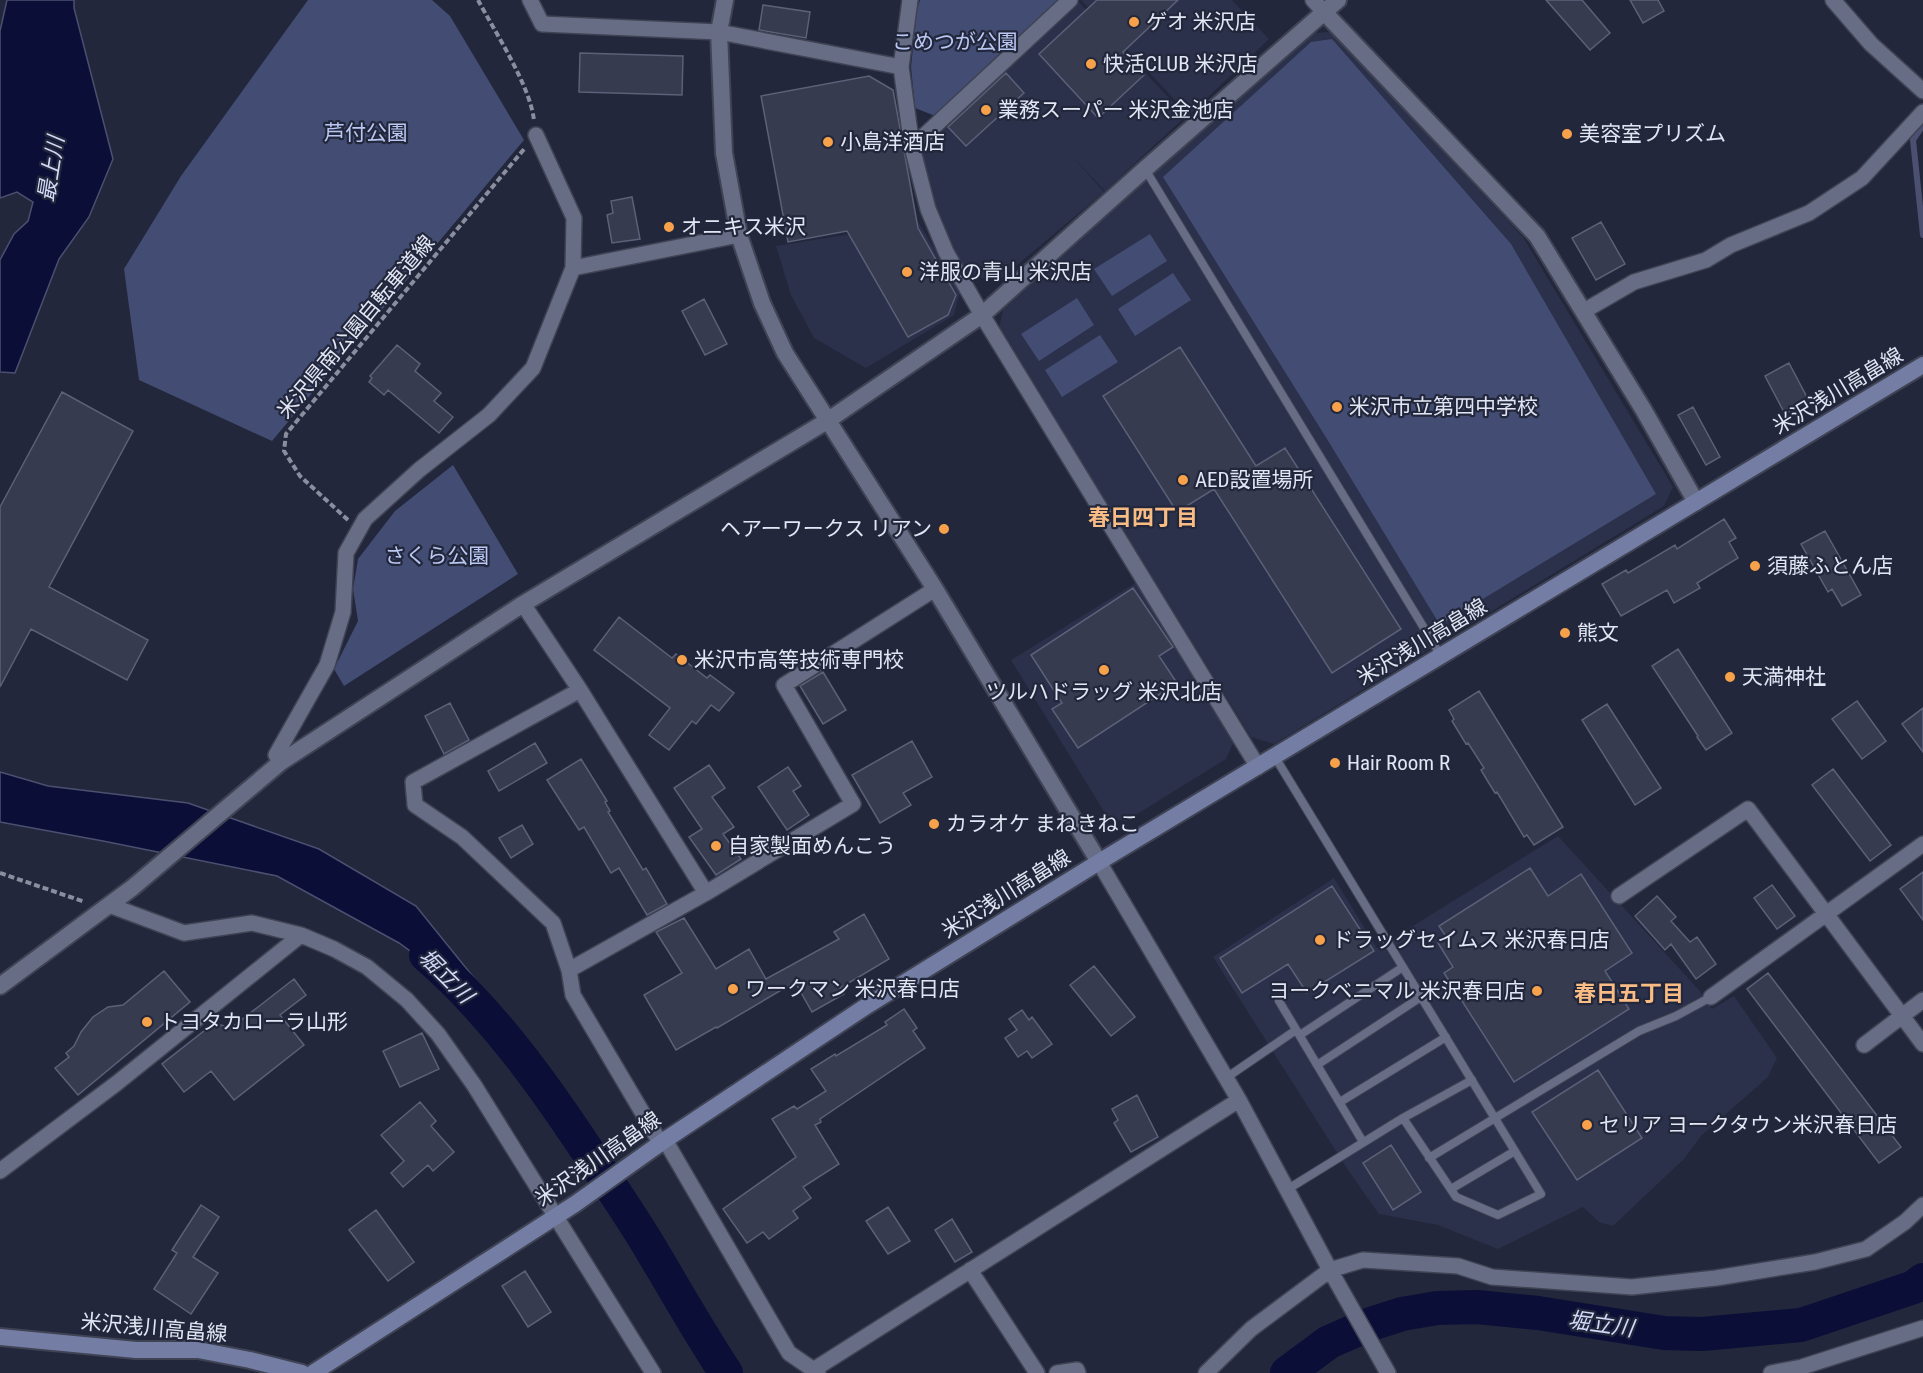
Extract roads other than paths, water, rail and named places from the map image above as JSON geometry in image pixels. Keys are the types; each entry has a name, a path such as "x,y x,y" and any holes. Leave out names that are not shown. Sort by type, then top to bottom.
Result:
{"main road":[{"name":"米沢浅川高畠線","path":"313,1373 575,1204 663,1142 856,1014 1099,862 1922,367"},
{"name":"米沢浅川高畠線","path":"0,1337 136,1350 198,1350 302,1373"}],"street":[{"path":"530,0 542,24 719,32 901,66"},
{"path":"725,0 719,32 724,153 739,235 762,303 785,352 934,589 1099,862 1239,1100 1388,1373"},
{"path":"910,0 901,66 912,147 928,209 946,252 982,315 1258,767"},
{"path":"912,147 1070,0"},
{"path":"0,986 132,888 281,762 523,604 827,421 982,315 1145,169 1318,6 1338,0"},
{"path":"1833,0 1871,44 1923,91"},
{"path":"1318,6 1537,236 1643,409 1696,502"},
{"path":"1584,311 1634,282 1706,260 1731,245 1809,213 1862,178 1923,112"},
{"path":"281,762 276,755 327,665 343,612 345,553 365,519 419,470 489,415 533,368 573,268 574,218 536,135"},
{"path":"573,268 739,235"},
{"path":"569,970 706,893 853,804 784,685 934,589"},
{"path":"523,604 580,690 706,893"},
{"path":"580,690 413,782 415,805 462,837 553,923 569,970 573,995 789,1353 815,1371 1239,1100"},
{"path":"1619,897 1748,809 1923,1044"},
{"path":"1711,997 1923,844"},
{"path":"109,905 184,933 252,923 301,935 334,949 367,968 407,1000 438,1034 474,1084 653,1373"},
{"path":"0,1171 117,1083 301,935"},
{"path":"1864,1045 1923,1000"},
{"path":"1206,1373 1251,1329 1330,1270 1363,1260 1458,1266 1492,1277 1632,1287 1716,1278 1815,1262 1866,1249 1905,1222 1923,1205"},
{"path":"970,1270 1037,1373"},
{"path":"1771,1373 1802,1367 1923,1328"},
{"path":"1057,1373 1077,1370 1078,1373"}],"lane":[{"path":"1145,169 1441,656"},
{"path":"1275,757 1541,1194 1498,1215 1456,1197 1403,1118"},
{"path":"1226,1078 1403,967"},
{"path":"1317,1065 1421,997"},
{"path":"1429,1158 1640,1031 1676,1016 1711,997"},
{"path":"1279,1001 1363,1142"},
{"path":"1340,1102 1446,1037"},
{"path":"1288,1189 1403,1118 1472,1080"},
{"path":"1451,1189 1515,1151"}],"water":[{"name":"最上川","path":"7,0 74,0 74,8 113,159 89,217 59,259 15,373 0,372 0,260 14,234 28,221 33,202 17,192 0,198 0,31"},
{"path":"0,772 48,786 188,803 319,849 416,906 512,1025 399,943 277,876 0,822"}],"waterway":[{"path":"1923,125 1913,140 1923,235"},
{"name":"堀立川","path":"426,955 497,1027 539,1080 632,1218 726,1373"},
{"name":"堀立川","path":"1287,1373 1329,1342 1368,1325 1402,1314 1437,1308 1477,1307 1538,1313 1664,1333 1702,1334 1801,1325 1914,1287 1923,1280"}],"place":[{"name":"ゲオ 米沢店","path":"1134,22"},
{"name":"快活CLUB 米沢店","path":"1091,64"},
{"name":"業務スーパー 米沢金池店","path":"986,110"},
{"name":"美容室プリズム","path":"1567,134"},
{"name":"小島洋酒店","path":"828,142"},
{"name":"オニキス米沢","path":"669,227"},
{"name":"洋服の青山 米沢店","path":"907,272"},
{"name":"米沢市立第四中学校","path":"1337,407"},
{"name":"AED設置場所","path":"1183,480"},
{"name":"ヘアーワークス リアン","path":"944,529"},
{"name":"須藤ふとん店","path":"1755,566"},
{"name":"熊文","path":"1565,633"},
{"name":"米沢市高等技術専門校","path":"682,660"},
{"name":"ツルハドラッグ 米沢北店","path":"1104,670"},
{"name":"天満神社","path":"1730,677"},
{"name":"Hair Room R","path":"1335,763"},
{"name":"カラオケ まねきねこ","path":"934,824"},
{"name":"自家製面めんこう","path":"716,846"},
{"name":"ドラッグセイムス 米沢春日店","path":"1320,940"},
{"name":"ワークマン 米沢春日店","path":"733,989"},
{"name":"ヨークベニマル 米沢春日店","path":"1537,991"},
{"name":"トヨタカローラ山形","path":"147,1022"},
{"name":"セリア ヨークタウン米沢春日店","path":"1587,1125"}],"district":[{"name":"春日四丁目","path":"1143,517"},
{"name":"春日五丁目","path":"1629,993"}],"park label":[{"name":"こめつが公園","path":"955,42"},
{"name":"芦付公園","path":"366,133"},
{"name":"さくら公園","path":"437,556"}]}
